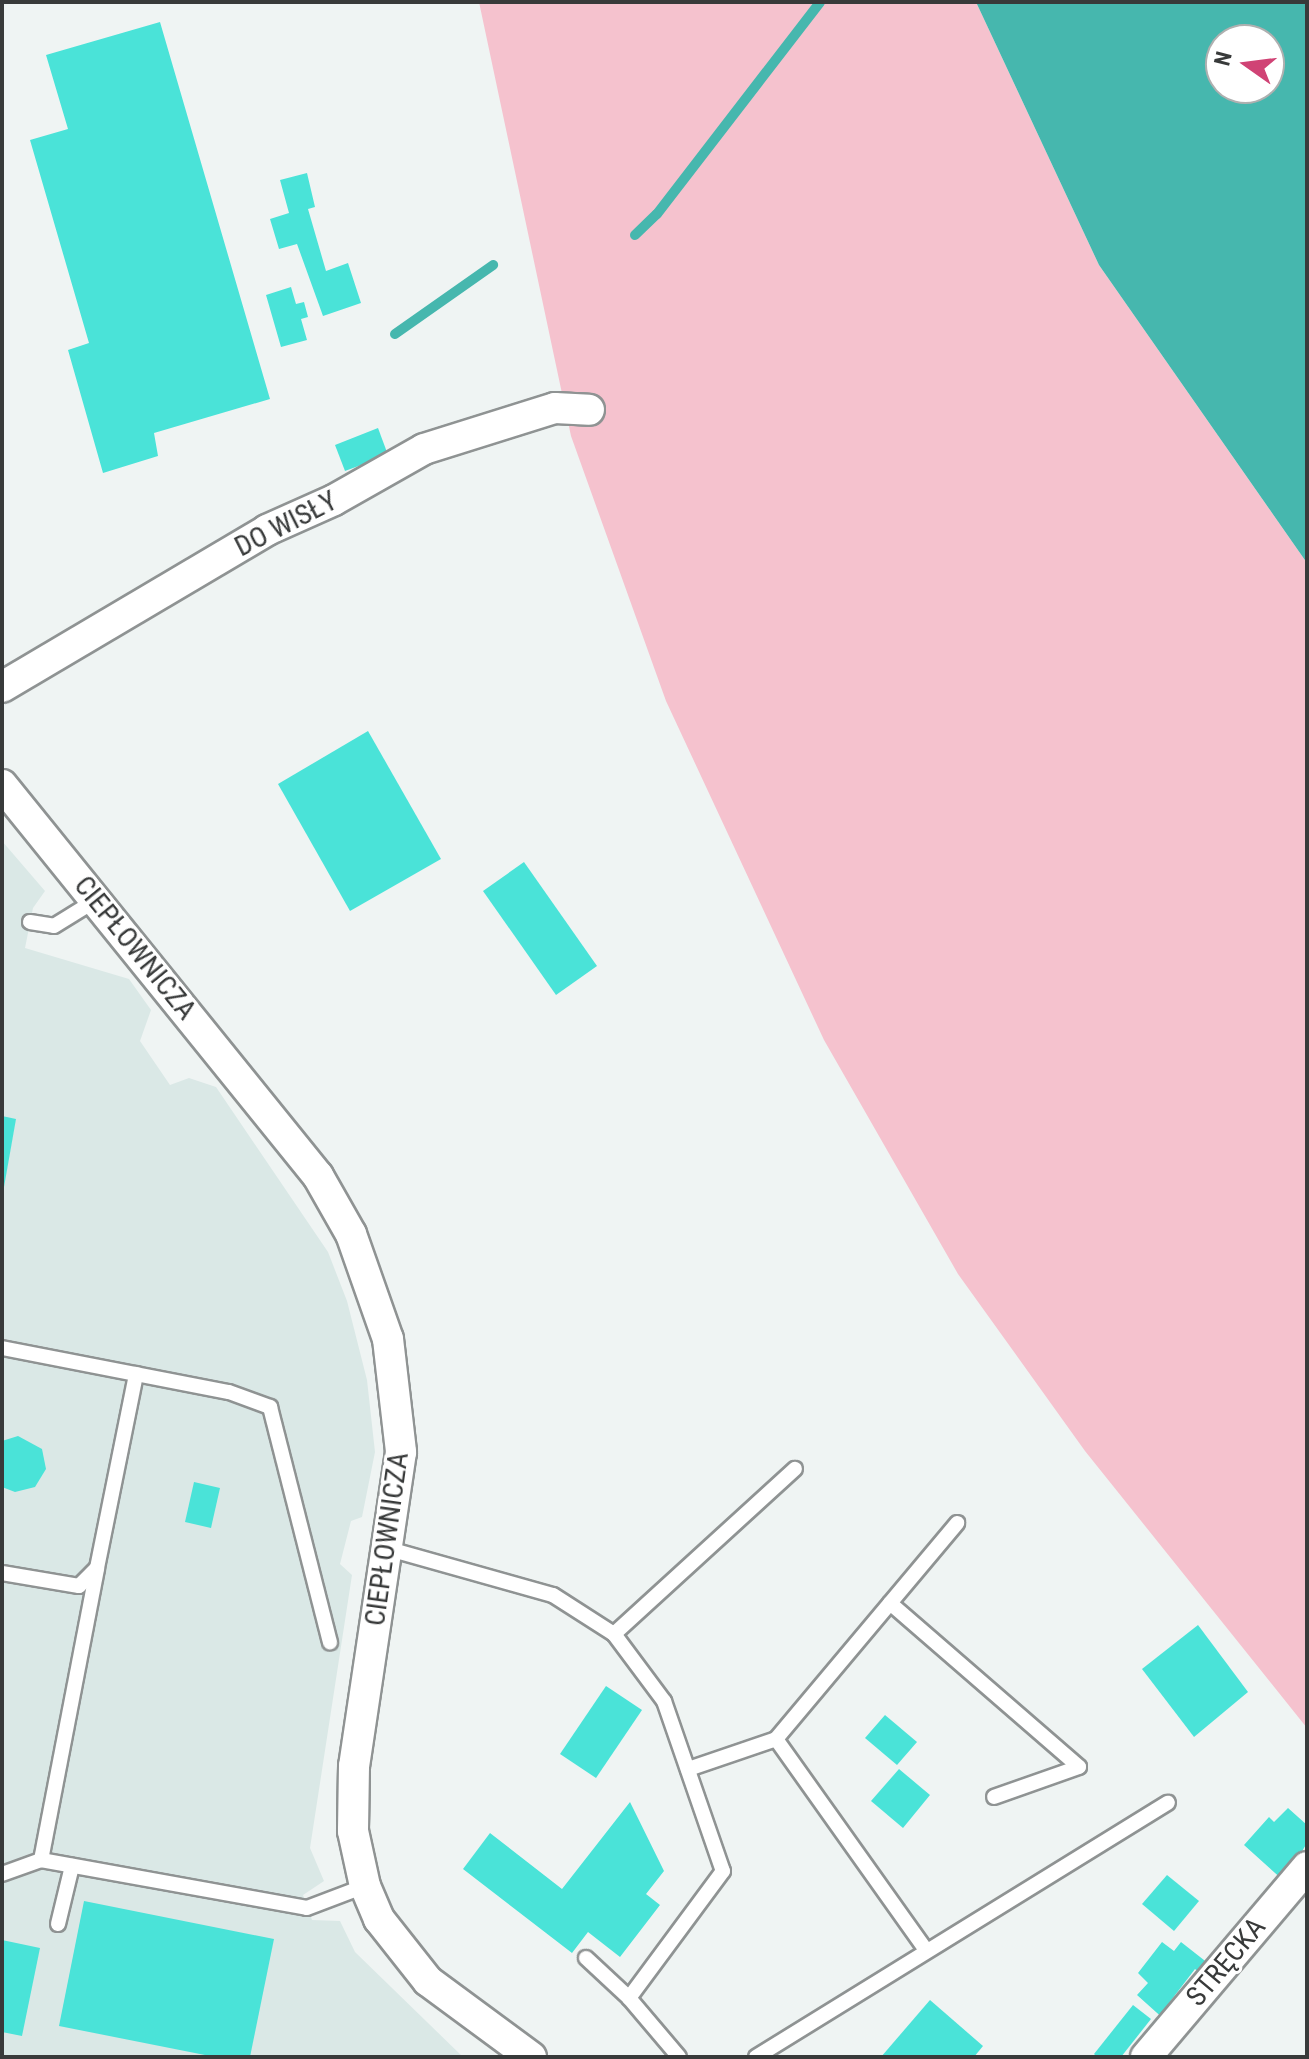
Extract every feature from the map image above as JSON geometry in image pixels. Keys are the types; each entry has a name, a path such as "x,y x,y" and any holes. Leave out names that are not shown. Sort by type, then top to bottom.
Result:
{"street":[{"name":"DO WISŁY","path":"2,687 267,530 334,500 424,449 555,408 589,410"},
{"name":"CIEPŁOWNICZA","path":"2,785 318,1176 351,1234 388,1339 399,1408 398,1496 354,1766 353,1831 365,1886 379,1919 428,1981 531,2057"},
{"name":"STRĘCKA","path":"1146,2057 1307,1867"}],"lane":[{"path":"30,922 54,926 96,900"},
{"path":"2,1348 229,1392 270,1407 330,1642"},
{"path":"41,1860 136,1374"},
{"path":"614,1634 795,1469"},
{"path":"688,1769 776,1739 957,1523"},
{"path":"389,1549 553,1595 614,1634 664,1701 723,1871 629,1998"},
{"path":"2,1573 79,1586 97,1568"},
{"path":"890,1603 1079,1767 994,1797"},
{"path":"776,1739 926,1950"},
{"path":"756,2057 1168,1803"},
{"path":"2,1874 41,1860 307,1908 365,1886"},
{"path":"58,1924 72,1866"},
{"path":"586,1958 629,1998 679,2057"}],"shaded area":[{"path":"479,2 976,2 1099,265 1307,563 1307,1728 1085,1451 958,1274 824,1040 666,701 571,436"},
{"path":"2,841 45,891 33,908 25,948 129,979 151,1010 140,1041 170,1085 189,1078 216,1087 328,1252 347,1301 367,1380 375,1452 362,1517 351,1521 340,1564 352,1575 310,1848 324,1881 303,1895 312,1920 340,1921 355,1952 463,2057 2,2057"}],"water":[{"path":"976,2 1307,2 1307,563 1099,265"}],"building":[{"path":"160,22 270,399 154,433 158,456 103,473 68,350 89,343 30,140 68,129 46,55"},
{"path":"307,173 315,207 308,209 326,271 348,263 361,303 323,316 297,244 279,249 270,219 289,213 280,180"},
{"path":"291,287 296,304 304,302 308,317 301,319 307,340 281,347 266,295"},
{"path":"378,428 388,455 345,471 335,445"},
{"path":"368,731 441,859 350,911 278,784"},
{"path":"524,862 597,966 556,995 483,891"},
{"path":"2,1116 16,1119 4,1187 2,1187"},
{"path":"18,1436 42,1449 46,1469 35,1487 15,1492 2,1487 2,1441"},
{"path":"194,1482 220,1488 211,1528 185,1522"},
{"path":"1198,1625 1248,1692 1194,1737 1142,1669"},
{"path":"606,1686 642,1710 596,1778 560,1754"},
{"path":"885,1715 917,1742 897,1765 865,1738"},
{"path":"899,1769 930,1795 903,1828 871,1801"},
{"path":"630,1802 664,1871 646,1894 660,1905 620,1957 588,1932 572,1953 463,1869 490,1833 562,1889"},
{"path":"1288,1808 1307,1825 1307,1843 1284,1881 1244,1845 1269,1817 1274,1822"},
{"path":"1167,1875 1199,1901 1174,1931 1142,1904"},
{"path":"84,1901 274,1939 250,2057 215,2057 59,2026"},
{"path":"2,1940 40,1948 22,2036 2,2032"},
{"path":"1162,1942 1174,1951 1181,1942 1209,1964 1201,1974 1195,1969 1169,2003 1176,2010 1166,2021 1137,1995 1148,1983 1138,1973"},
{"path":"930,2000 983,2046 974,2057 881,2057"},
{"path":"1133,2005 1151,2019 1121,2057 1097,2057 1094,2054"}],"waterway":[{"path":"635,235 657,214 820,2"},
{"path":"395,334 493,265"}]}
